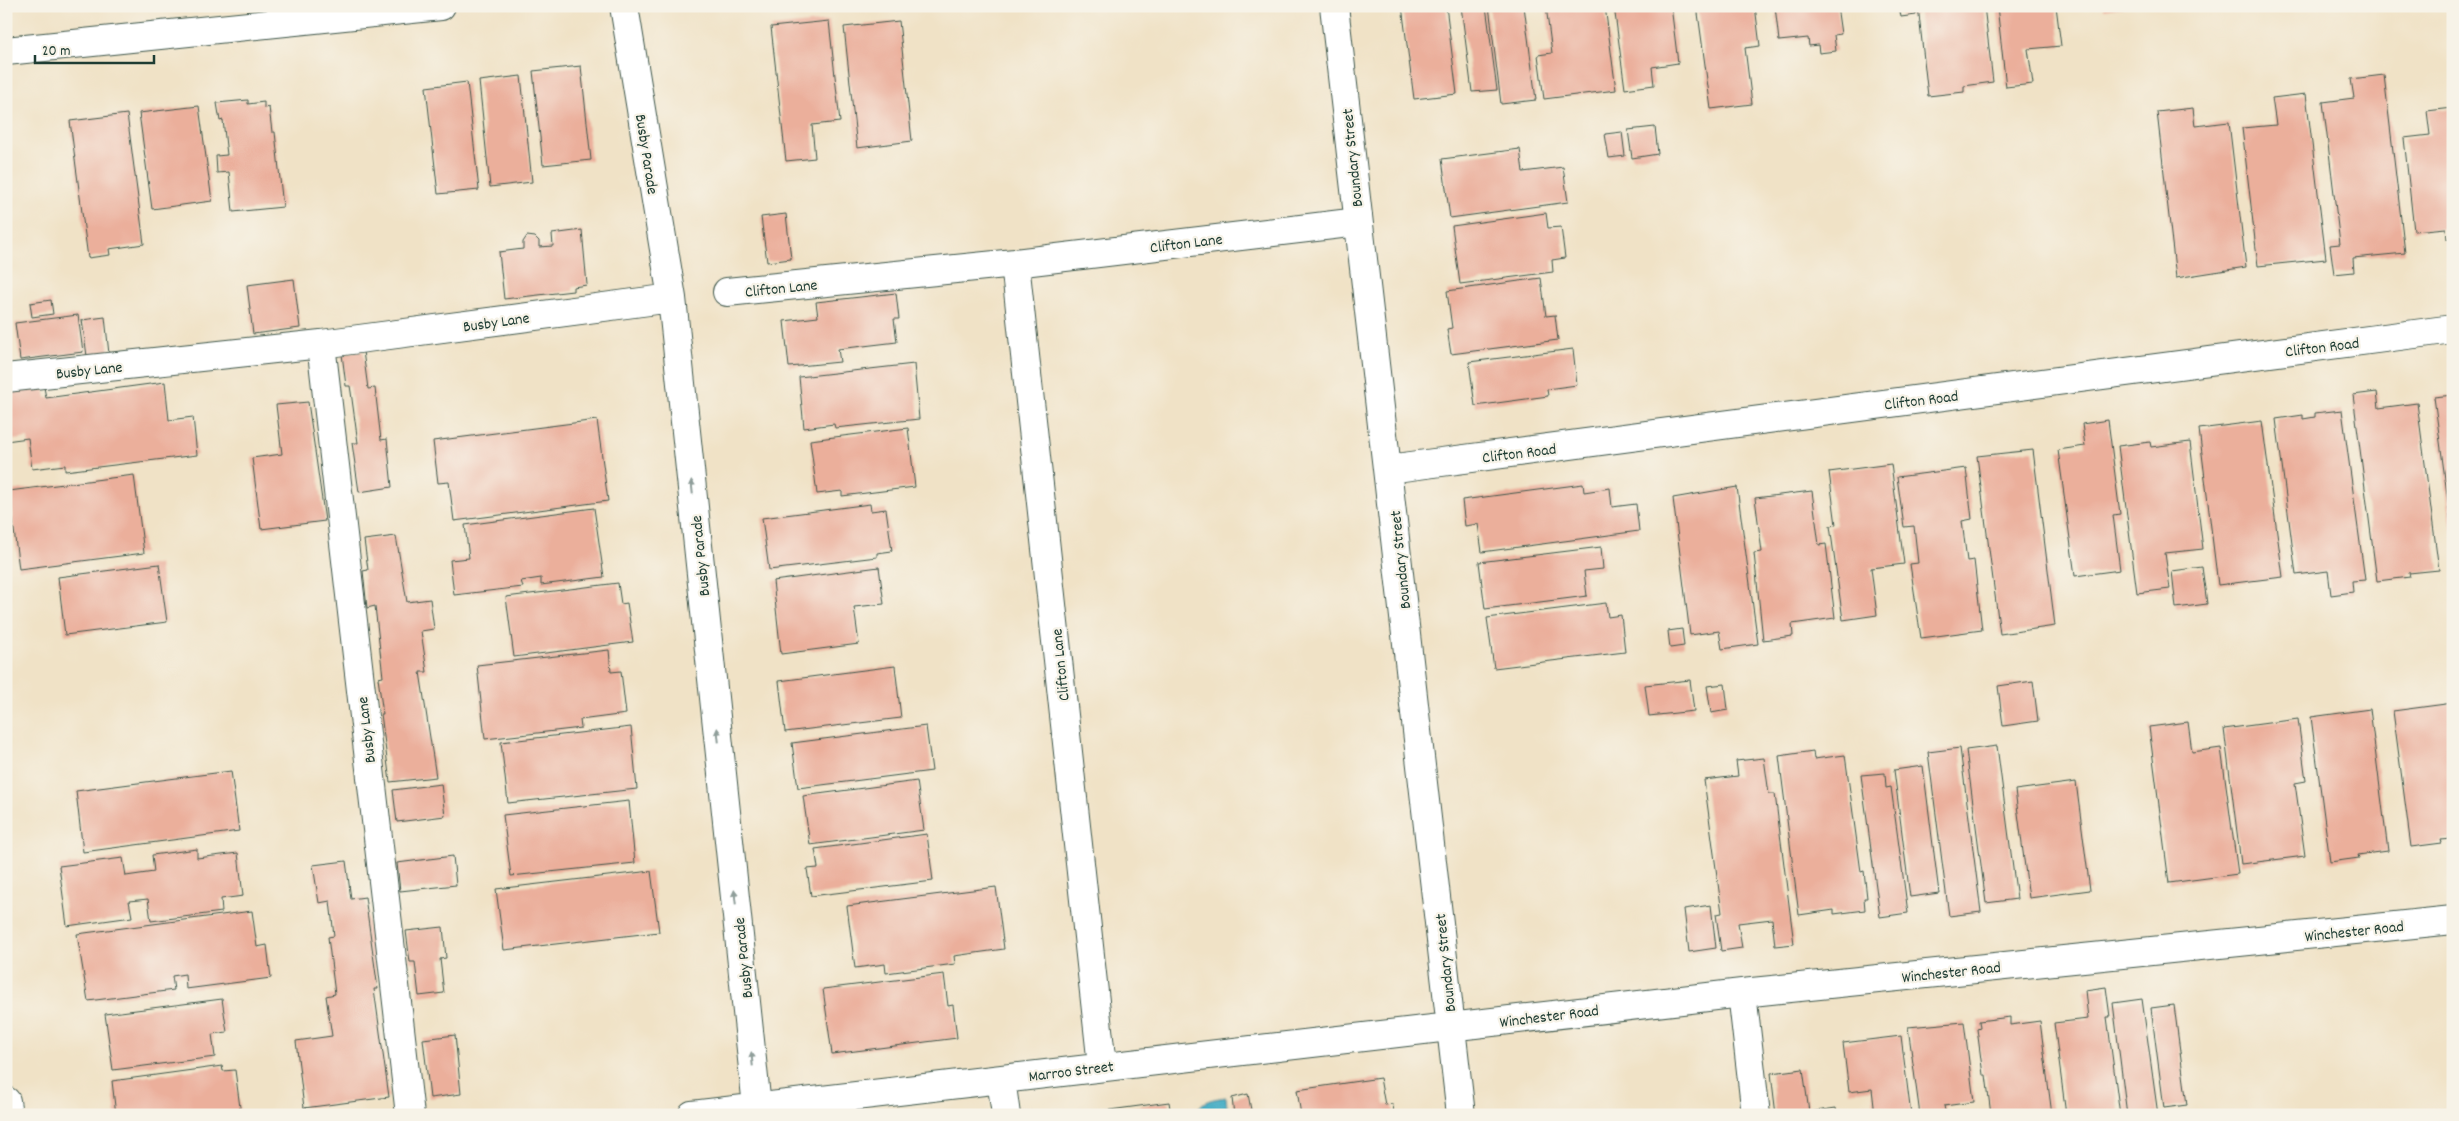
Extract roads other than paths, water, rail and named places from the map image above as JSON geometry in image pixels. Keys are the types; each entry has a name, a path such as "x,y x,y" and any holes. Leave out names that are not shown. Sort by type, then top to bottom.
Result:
{"street":[{"path":"6,51 441,6"},
{"name":"Busby Parade","path":"624,6 672,298 757,1107"},
{"name":"Boundary Street","path":"1334,6 1461,1115"},
{"name":"Clifton Lane","path":"726,292 1015,263 1358,222"},
{"name":"Clifton Lane","path":"1015,263 1102,1066"},
{"name":"Busby Lane","path":"6,378 321,344 672,298"},
{"name":"Clifton Road","path":"1388,469 2453,329"},
{"name":"Busby Lane","path":"321,344 410,1115"},
{"name":"Winchester Road","path":"1451,1026 1742,993 2453,920"},
{"path":"1742,993 1756,1115"},
{"name":"Marroo Street","path":"692,1115 1451,1026"},
{"path":"1001,1079 1006,1115"},
{"path":"6,1101 8,1115"}],"water":[{"path":"1226,1097 1228,1115 1195,1115 1203,1103"}]}
